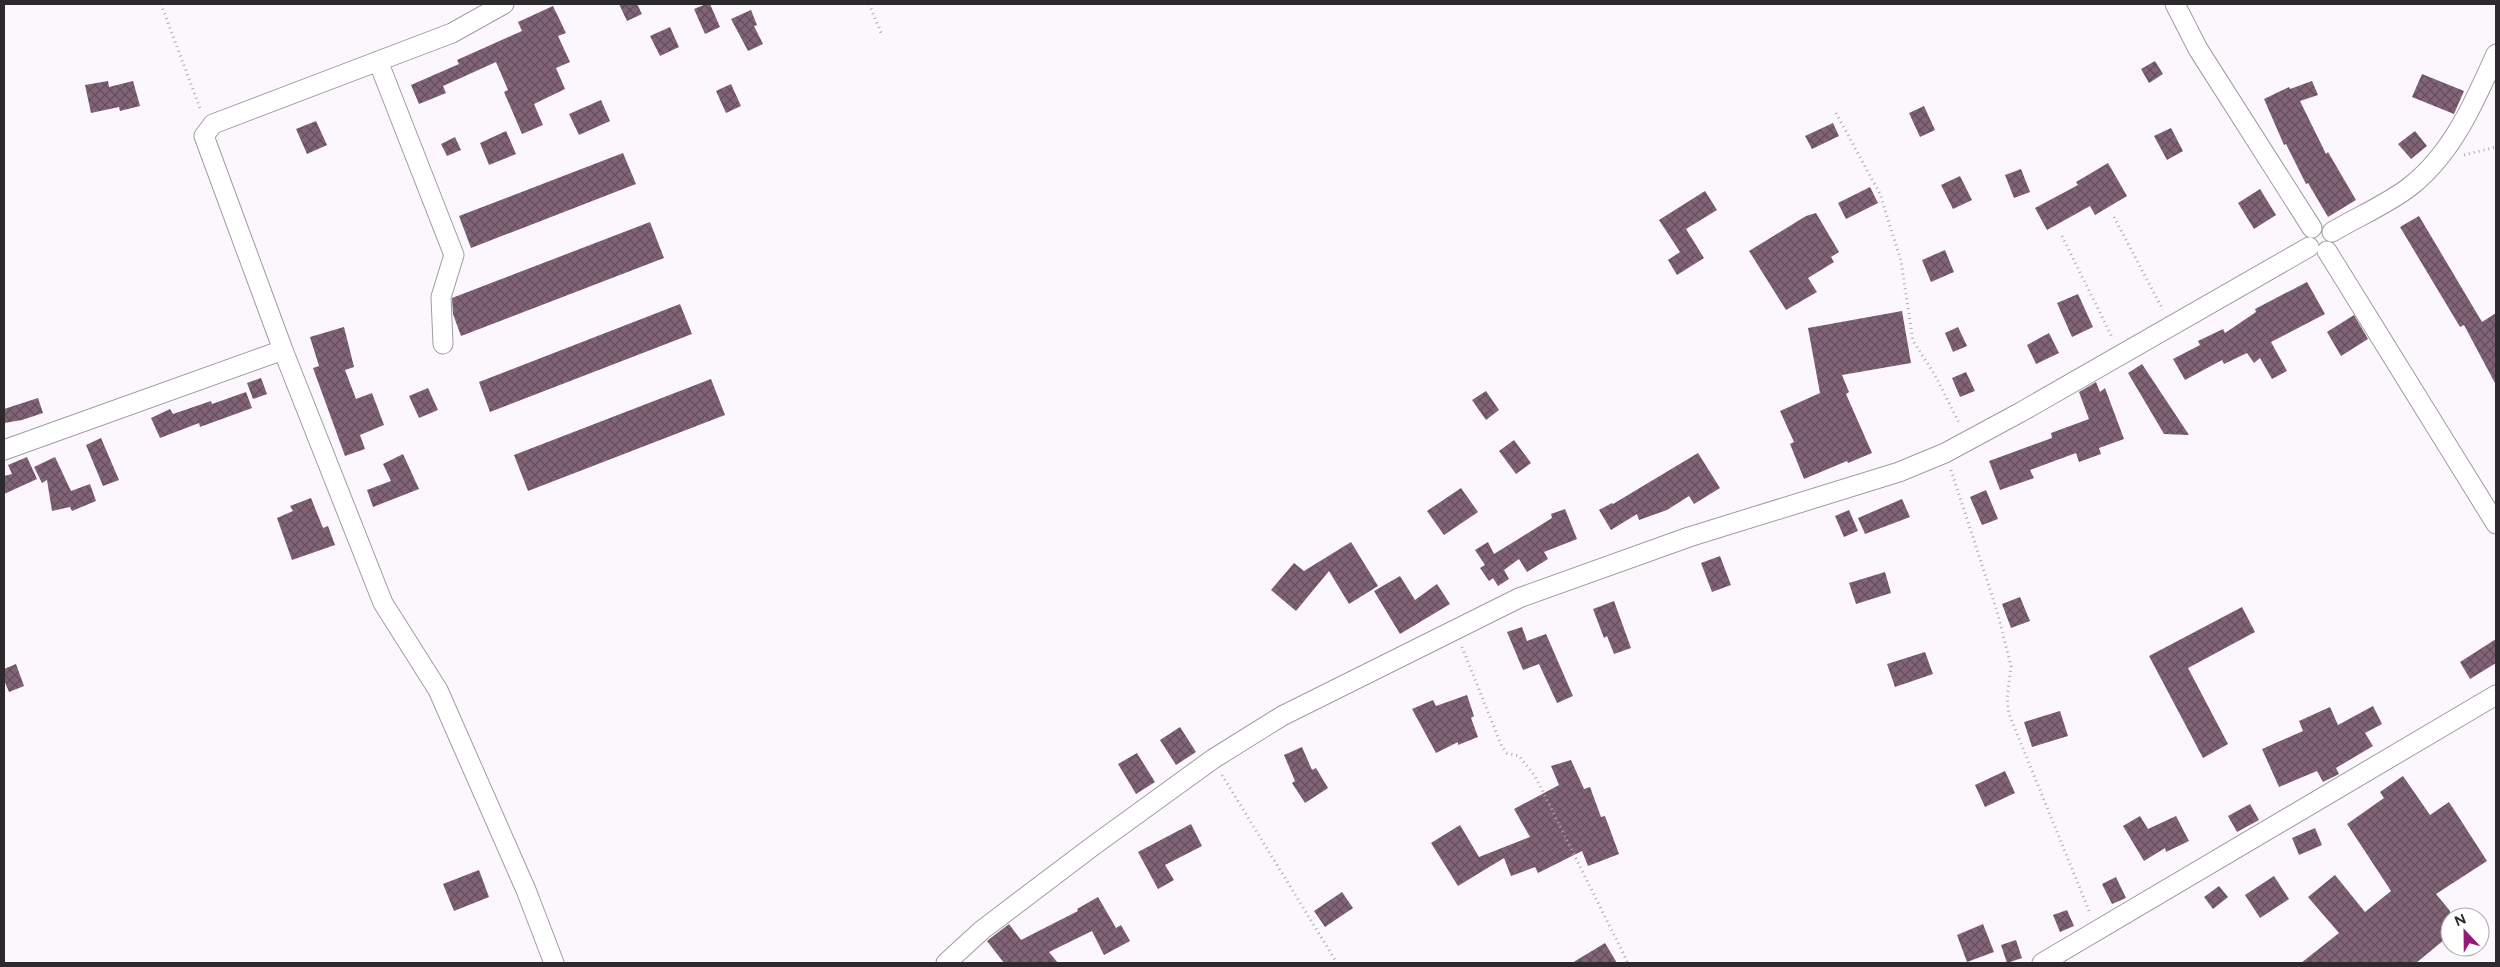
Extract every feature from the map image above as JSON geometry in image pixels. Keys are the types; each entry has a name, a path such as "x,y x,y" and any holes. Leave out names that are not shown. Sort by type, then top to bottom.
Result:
{"street":[{"path":"504,4 452,33 213,124 204,136 283,350 383,603 438,690 526,890 554,963"},
{"path":"2176,4 2198,49 2312,228"},
{"path":"2332,232 2411,186 2437,162 2473,106 2496,54"},
{"path":"378,61 454,255 441,298 443,344"},
{"path":"2323,225 2332,232 2334,243 2327,251 2316,252 2309,247 2306,238 2312,228 2323,225"},
{"path":"946,963 982,930 1213,759 1282,716 1519,598 1689,537 1899,472 1945,453 2309,247"},
{"path":"2327,251 2496,524"},
{"path":"4,450 283,350"},
{"path":"2042,963 2496,695"}],"path":[{"path":"161,4 208,130"},
{"path":"869,4 882,35"},
{"path":"1836,113 1880,194 1901,261 1914,341 1936,376 1968,441"},
{"path":"2114,216 2172,326"},
{"path":"2062,236 2121,355"},
{"path":"1945,453 1997,611 2009,657 2011,666 2007,699 2009,714 2097,932"},
{"path":"1455,630 1502,747 1507,753 1519,756 1535,776 1628,963"},
{"path":"1213,759 1337,963"}],"building":[{"path":"619,4 637,4 642,14 627,21"},
{"path":"710,4 720,27 705,34 694,9"},
{"path":"553,6 566,33 558,36 570,62 556,68 565,89 534,104 543,125 522,134 504,92 508,90 496,62 443,86 446,93 419,104 411,85 459,64 457,60 522,31 518,22"},
{"path":"751,10 757,25 754,26 763,44 748,51 731,19"},
{"path":"670,27 679,47 660,56 650,36"},
{"path":"2155,61 2163,74 2149,83 2141,69"},
{"path":"2422,74 2464,91 2454,114 2412,97"},
{"path":"108,81 109,87 133,81 140,106 120,111 119,107 91,113 85,85"},
{"path":"2312,81 2318,95 2300,101 2326,154 2328,152 2356,200 2328,217 2308,183 2306,184 2286,144 2284,145 2264,99 2289,87 2290,89"},
{"path":"731,84 741,106 726,113 716,91"},
{"path":"601,100 610,121 579,135 569,114"},
{"path":"1924,106 1935,130 1920,137 1909,113"},
{"path":"316,121 327,145 307,154 296,129"},
{"path":"1833,123 1839,136 1812,149 1805,136"},
{"path":"2171,128 2183,151 2167,160 2154,136"},
{"path":"506,131 516,154 489,165 480,143"},
{"path":"2415,131 2427,146 2411,159 2398,144"},
{"path":"455,137 461,150 447,156 441,144"},
{"path":"623,153 636,184 471,248 459,216"},
{"path":"2108,163 2127,196 2095,215 2090,206 2047,230 2035,208 2078,185 2076,182"},
{"path":"2021,169 2030,192 2014,198 2005,175"},
{"path":"1960,176 1972,200 1953,209 1941,185"},
{"path":"1870,187 1878,203 1846,219 1838,203"},
{"path":"2260,189 2276,215 2254,229 2238,203"},
{"path":"1705,191 1717,210 1686,229 1704,258 1677,275 1668,260 1680,252 1659,220"},
{"path":"1816,213 1839,252 1831,257 1834,262 1808,278 1817,292 1786,310 1749,251 1806,216"},
{"path":"2419,216 2482,322 2496,313 2496,385 2464,325 2460,327 2400,227"},
{"path":"650,222 664,258 461,336 453,314 452,298"},
{"path":"1945,250 1954,272 1931,282 1922,260"},
{"path":"2307,282 2325,314 2271,342 2287,371 2272,379 2260,358 2254,363 2247,353 2224,364 2222,360 2185,380 2173,359 2200,345 2198,341 2223,329 2225,333 2256,312 2255,309"},
{"path":"2078,294 2093,327 2072,337 2057,303"},
{"path":"680,304 692,334 490,412 479,382"},
{"path":"1902,311 1911,363 1842,375 1849,392 1846,394 1872,453 1804,479 1790,444 1794,442 1780,411 1820,393 1808,328"},
{"path":"2354,315 2368,339 2341,356 2327,332"},
{"path":"344,327 354,367 345,370 356,399 372,393 384,425 360,435 365,449 345,456 313,368 319,366 310,337"},
{"path":"1958,327 1967,346 1953,352 1945,333"},
{"path":"2049,333 2059,353 2036,364 2027,345"},
{"path":"2142,364 2189,435 2164,434 2128,373"},
{"path":"1966,372 1975,391 1960,397 1952,378"},
{"path":"261,378 267,394 253,399 247,383"},
{"path":"711,379 725,415 528,491 514,455"},
{"path":"2096,382 2100,392 2105,388 2124,439 2099,448 2101,454 2079,462 2076,453 2030,470 2034,478 2000,490 1989,461 2052,438 2051,433 2089,419 2079,392"},
{"path":"428,388 438,410 419,418 409,396"},
{"path":"1486,391 1499,410 1486,420 1472,400"},
{"path":"246,392 252,408 200,427 199,423 160,438 151,418 170,409 173,414 211,401 212,404"},
{"path":"38,398 43,413 22,420 4,423 4,409"},
{"path":"101,438 119,480 103,486 86,445"},
{"path":"1514,440 1531,463 1516,474 1499,451"},
{"path":"1698,453 1720,488 1694,504 1689,496 1667,510 1639,520 1637,514 1611,530 1599,510 1613,504"},
{"path":"403,454 419,489 373,507 367,490 391,481 383,464"},
{"path":"27,457 37,479 4,494 4,476 12,474 8,465"},
{"path":"55,457 71,491 90,484 96,501 72,511 70,507 52,511 47,480 42,483 34,467"},
{"path":"1461,488 1478,512 1444,535 1427,511"},
{"path":"1986,490 1998,519 1982,525 1970,497"},
{"path":"311,498 323,528 328,526 335,545 292,560 277,518 293,511 290,506"},
{"path":"1902,499 1910,517 1865,534 1858,518"},
{"path":"1565,509 1577,539 1544,552 1548,559 1527,572 1519,559 1504,570 1509,579 1498,586 1493,578 1489,581 1480,568 1485,565 1475,550 1488,542 1494,554 1552,518 1551,514"},
{"path":"1849,510 1858,531 1844,537 1835,516"},
{"path":"1351,542 1378,586 1349,604 1329,571 1296,611 1271,590 1294,563 1304,571"},
{"path":"1720,556 1731,585 1712,592 1701,563"},
{"path":"1885,572 1891,593 1856,604 1849,583"},
{"path":"1400,576 1415,600 1437,584 1450,604 1400,634 1374,591"},
{"path":"2020,597 2030,621 2011,628 2002,604"},
{"path":"1614,601 1631,648 1614,654 1607,636 1604,638 1593,609"},
{"path":"2242,607 2255,632 2188,668 2228,744 2203,758 2149,656"},
{"path":"1522,627 1527,641 1546,634 1573,696 1557,703 1539,664 1523,670 1507,632"},
{"path":"2496,639 2496,663 2470,679 2460,662"},
{"path":"1925,652 1933,674 1895,687 1887,664"},
{"path":"16,664 24,686 9,692 4,680 4,669"},
{"path":"1467,695 1474,716 1471,718 1478,737 1458,745 1458,742 1436,753 1412,709 1433,700 1436,706"},
{"path":"2373,706 2382,724 2365,733 2373,746 2336,768 2339,774 2323,782 2317,771 2279,787 2262,749 2303,731 2299,721 2330,707 2338,725"},
{"path":"2060,711 2068,736 2032,747 2024,722"},
{"path":"1180,727 1196,752 1176,765 1160,740"},
{"path":"1302,747 1312,770 1316,768 1328,788 1305,803 1292,783 1295,781 1284,755"},
{"path":"1137,753 1155,782 1136,794 1118,764"},
{"path":"1571,760 1584,789 1590,787 1601,817 1605,816 1619,854 1588,866 1582,851 1538,873 1535,867 1511,876 1504,858 1458,886 1431,843 1460,825 1479,857 1530,837 1514,809 1559,785 1551,766"},
{"path":"2005,771 2015,793 1985,807 1975,785"},
{"path":"2403,776 2430,815 2449,802 2487,861 2436,894 2447,907 2440,907 2440,943 2416,963 2301,963 2339,933 2308,897 2335,875 2365,912 2391,891 2347,824 2384,798 2380,792"},
{"path":"2250,804 2259,820 2237,832 2228,816"},
{"path":"2140,816 2148,829 2176,816 2189,841 2166,852 2165,848 2144,861 2123,826"},
{"path":"1191,824 1202,846 1165,865 1174,880 1158,889 1138,852"},
{"path":"2315,828 2322,845 2299,855 2292,838"},
{"path":"479,870 489,897 454,911 443,884"},
{"path":"2274,876 2289,899 2260,918 2245,895"},
{"path":"2116,877 2126,898 2112,904 2102,884"},
{"path":"2219,886 2228,897 2213,909 2204,897"},
{"path":"1342,892 1353,908 1325,927 1314,911"},
{"path":"1098,897 1116,928 1121,925 1130,941 1104,955 1092,931 1049,952 1058,963 1004,963 987,941 1009,924 1021,940 1078,911 1077,909"},
{"path":"2067,910 2074,926 2060,932 2053,915"},
{"path":"1983,924 1994,952 1967,962 1957,935"},
{"path":"2016,940 2022,958 2007,963 2001,945"},
{"path":"1605,943 1617,963 1572,963"}]}
